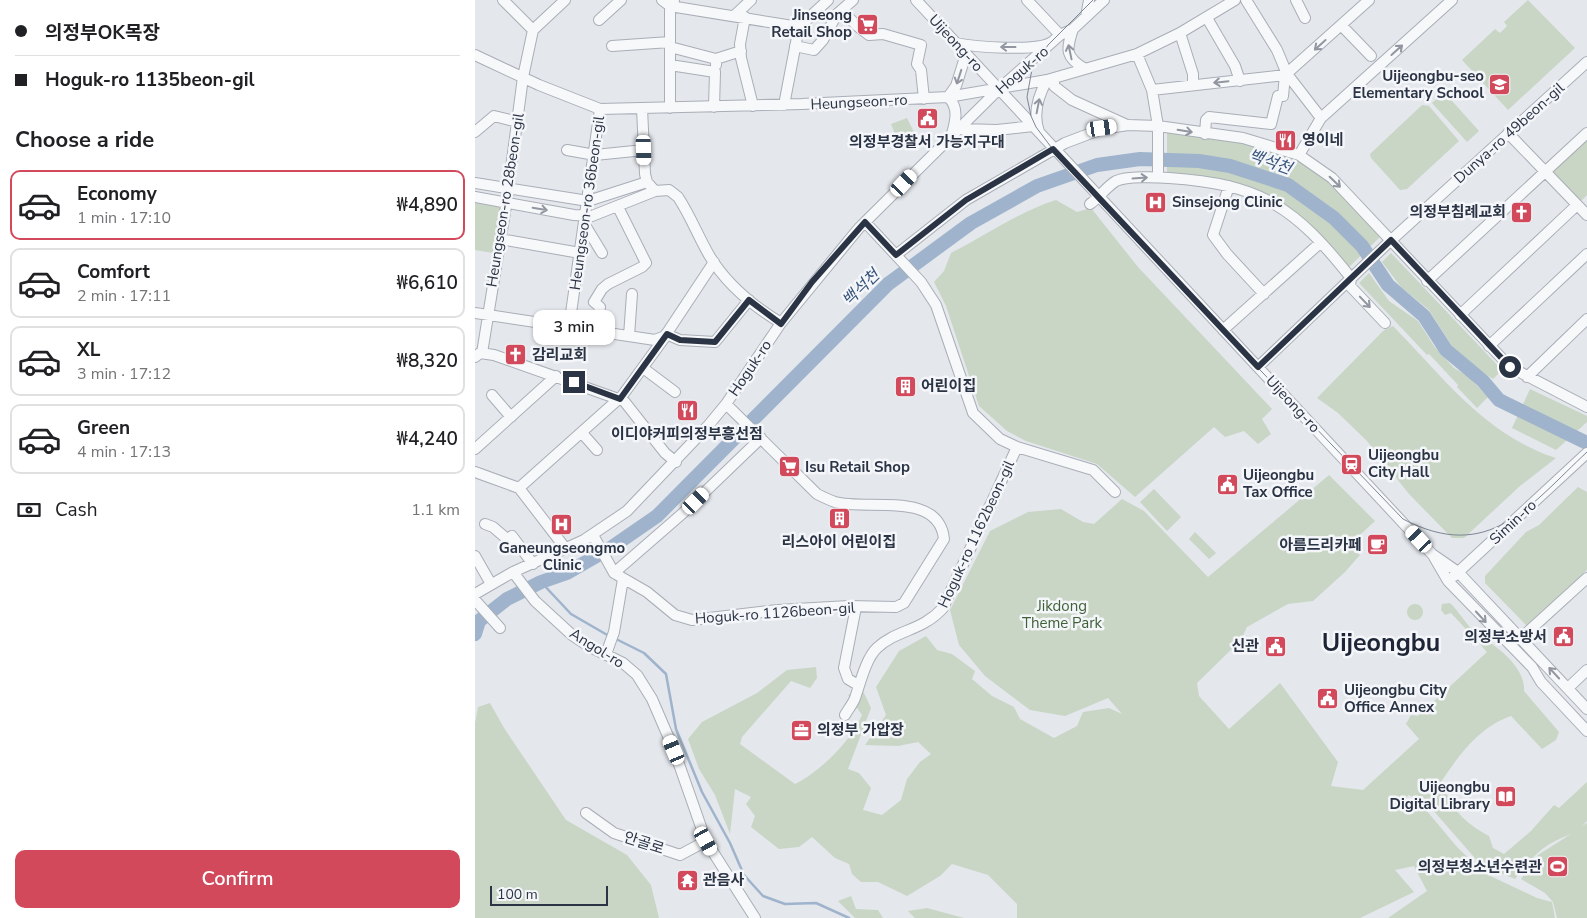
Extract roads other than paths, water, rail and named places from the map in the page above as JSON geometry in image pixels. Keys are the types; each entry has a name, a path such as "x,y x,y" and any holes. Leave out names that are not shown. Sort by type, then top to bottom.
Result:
{"street":[{"path":"503,0 533,30 565,0"},
{"path":"599,20 621,0"},
{"path":"734,16 751,0"},
{"path":"783,104 799,27 828,0"},
{"path":"795,46 814,50 819,46 842,10 853,0"},
{"name":"Uijeong-ro","path":"916,0 1091,190 1095,201 1223,330 1432,554 1448,581 1526,661 1541,682 1587,731"},
{"path":"956,43 974,47 1028,47 1047,44 1058,37 1027,0"},
{"path":"1086,17 1089,0"},
{"name":"Hoguk-ro","path":"475,594 491,584 516,576 533,564 593,535 627,511 677,462 726,404 812,282 865,222 999,89 1058,37 1073,28 1104,0"},
{"name":"Heungseon-ro","path":"475,55 590,107 601,109 753,106 924,99 1051,80 1137,54 1207,18 1235,0"},
{"path":"1247,0 1277,50 1286,75 1321,118"},
{"path":"1296,0 1305,18"},
{"path":"1152,90 1286,75 1369,0"},
{"path":"1299,155 1321,118 1452,0"},
{"path":"671,108 669,2 799,27"},
{"path":"842,10 869,35 883,34 921,45 917,64 921,70 924,99"},
{"path":"745,18 741,51 753,106"},
{"path":"1207,18 1235,66 1240,80"},
{"path":"1342,26 1371,56"},
{"path":"1073,28 1068,44 1069,55 1072,61 1085,69"},
{"name":"Heungseon-ro 28beon-gil","path":"478,355 487,315 509,188 523,77 533,30"},
{"path":"1179,33 1193,74 1193,85"},
{"path":"612,46 670,44 716,59 741,51"},
{"path":"951,137 956,119 952,101 947,97 956,86 966,54"},
{"path":"1137,54 1152,90 1158,126 1158,177"},
{"path":"714,107 716,59"},
{"name":"Dunya-ro 49beon-gil","path":"1258,367 1389,242 1587,62"},
{"path":"670,65 715,72"},
{"path":"1205,134 1206,120 1209,117 1271,124 1278,96 1283,96 1286,75"},
{"path":"960,129 1036,130 1035,121 1041,92 1051,80 1054,86 1072,100 1128,125"},
{"path":"642,108 647,182 655,191"},
{"name":"Heungseon-ro 36beon-gil","path":"569,328 601,109"},
{"path":"475,132 494,116 518,122"},
{"path":"865,222 896,255 966,200 1085,134 1128,125 1158,126 1243,138 1299,155 1332,178 1389,242 1510,367 1587,407"},
{"path":"1508,133 1587,215"},
{"path":"1427,281 1586,135"},
{"path":"567,150 595,155 644,150"},
{"path":"1095,201 1117,180 1158,177 1229,186 1261,196 1283,208 1306,227 1352,277 1350,286 1385,323"},
{"path":"475,183 588,201 647,182"},
{"path":"1229,186 1213,235 1227,254 1264,294"},
{"path":"475,197 585,220 655,191 669,190 678,197 714,262 741,296 781,324"},
{"path":"1460,315 1577,204"},
{"path":"596,332 600,307 594,302 602,289 643,267 646,263 618,206"},
{"path":"585,220 602,253"},
{"path":"500,240 580,253"},
{"path":"1223,330 1320,242"},
{"path":"1489,346 1587,254"},
{"name":"Hoguk-ro 1162beon-gil","path":"845,715 855,699 858,685 875,649 893,636 917,628 935,617 943,608 1017,447 1001,439 973,413 936,305 921,282 896,255"},
{"path":"519,488 620,399 666,335 714,262"},
{"path":"629,336 632,294"},
{"path":"475,313 655,340 666,335 680,340 715,342 749,300"},
{"path":"1527,377 1587,319"},
{"path":"478,355 556,376 620,399 628,404 665,453 677,462"},
{"path":"643,368 675,392"},
{"path":"475,449 556,376"},
{"path":"492,395 511,417"},
{"path":"593,535 612,571 683,513 761,438 726,404"},
{"path":"582,433 597,450"},
{"name":"Hoguk-ro 1126beon-gil","path":"612,571 647,592 675,615 692,620 778,610 855,606 896,608 904,603 944,539 943,528 929,515 919,510 891,504 836,502 817,494 761,438"},
{"path":"1017,447 1093,470 1115,492"},
{"name":"Simin-ro","path":"1448,581 1587,453"},
{"path":"475,472 519,488 566,549"},
{"path":"485,524 493,527 507,539 512,536 533,564"},
{"name":"Uijeong-ro","path":"1432,554 1458,572 1587,709"},
{"path":"475,556 491,584"},
{"name":"Angol-ro","path":"516,576 535,601 572,635 608,649 637,675 651,699 685,779 706,841 755,918"},
{"path":"608,649 614,632 623,578"},
{"path":"1520,639 1587,578"},
{"path":"478,604 500,628"},
{"path":"855,606 844,668 848,679 858,685"},
{"path":"1568,688 1587,670"},
{"name":"안골로","path":"586,813 614,833 680,855 706,841"}],"waterway":[{"name":"백석천","path":"475,634 479,621 507,599 541,582 567,573 612,547 657,516 888,284 971,223 1037,186 1097,165 1140,159 1199,161 1230,166 1288,185 1334,218 1362,246 1388,285 1424,316 1446,350 1483,381 1499,400 1587,443"},
{"path":"541,582 571,614 609,636"},
{"path":"614,638 644,653 666,674 676,729 702,792 730,843 744,875 763,896 785,904 816,903 849,918"}],"tram line":[{"path":"1093,0 1048,45 1032,69 1027,97 1031,116 1036,127 1063,163 1403,519 1433,531 1460,535 1484,532 1505,523 1526,509 1587,452"}],"place":[{"name":"Jinseong Retail Shop","path":"868,24"},
{"name":"Uijeongbu-seo Elementary School","path":"1500,85"},
{"name":"의정부경찰서 가능지구대","path":"927,119"},
{"name":"영이네","path":"1286,140"},
{"name":"Sinsejong Clinic","path":"1156,202"},
{"name":"의정부침례교회","path":"1522,212"},
{"name":"감리교회","path":"516,355"},
{"name":"어린이집","path":"905,386"},
{"name":"이디야커피의정부흥선점","path":"687,411"},
{"name":"Uijeongbu City Hall","path":"1352,464"},
{"name":"Isu Retail Shop","path":"789,467"},
{"name":"Uijeongbu Tax Office","path":"1227,484"},
{"name":"리스아이 어린이집","path":"839,519"},
{"name":"Ganeungseongmo Clinic","path":"562,525"},
{"name":"아름드리카페","path":"1378,545"},
{"name":"의정부소방서","path":"1563,637"},
{"name":"신관","path":"1275,646"},
{"name":"Uijeongbu City Office Annex","path":"1328,699"},
{"name":"의정부 가압장","path":"801,730"},
{"name":"Uijeongbu Digital Library","path":"1506,796"},
{"name":"의정부청소년수련관","path":"1558,867"},
{"name":"관음사","path":"687,880"}],"district":[{"name":"Uijeongbu","path":"1381,643"}],"park label":[{"name":"Jikdong Theme Park","path":"1062,614"}]}
